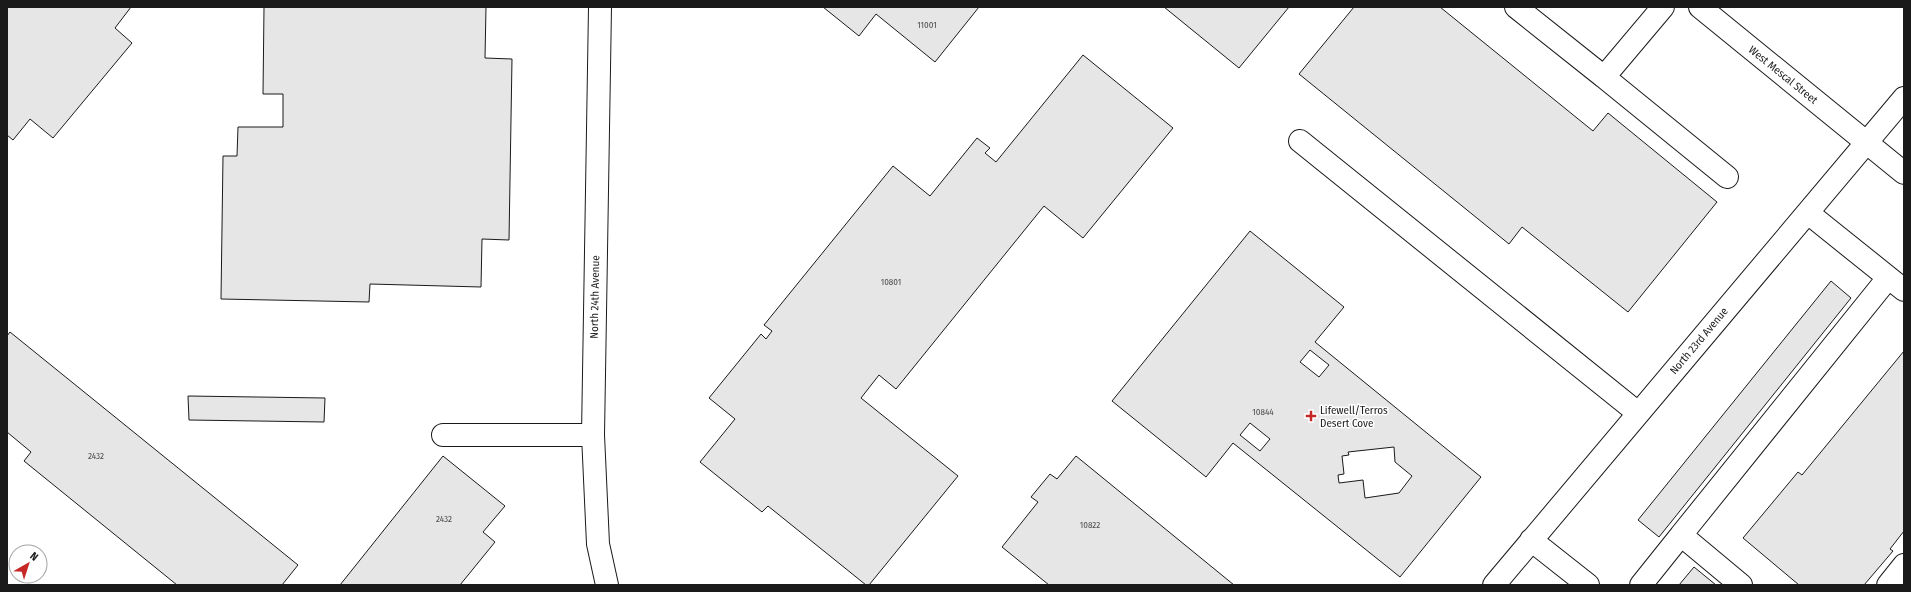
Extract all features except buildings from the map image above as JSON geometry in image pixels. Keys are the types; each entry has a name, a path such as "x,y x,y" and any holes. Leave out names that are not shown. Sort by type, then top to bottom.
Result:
{"street":[{"name":"North 24th Avenue","path":"600,7 593,435 598,544 607,585"},
{"path":"1516,7 1727,177"},
{"path":"1604,77 1663,7"},
{"name":"West Mescal Street","path":"1700,7 1904,173"},
{"name":"North 23rd Avenue","path":"1494,585 1904,98"},
{"path":"1300,141 1638,413"},
{"path":"1641,585 1681,535 1896,284 1808,212"},
{"path":"443,434 593,435"},
{"path":"1681,535 1741,585"},
{"path":"1531,540 1588,585"},
{"path":"1888,585 1904,565"}],"place":[{"name":"Lifewell/Terros Desert Cove","path":"1311,416"}]}
